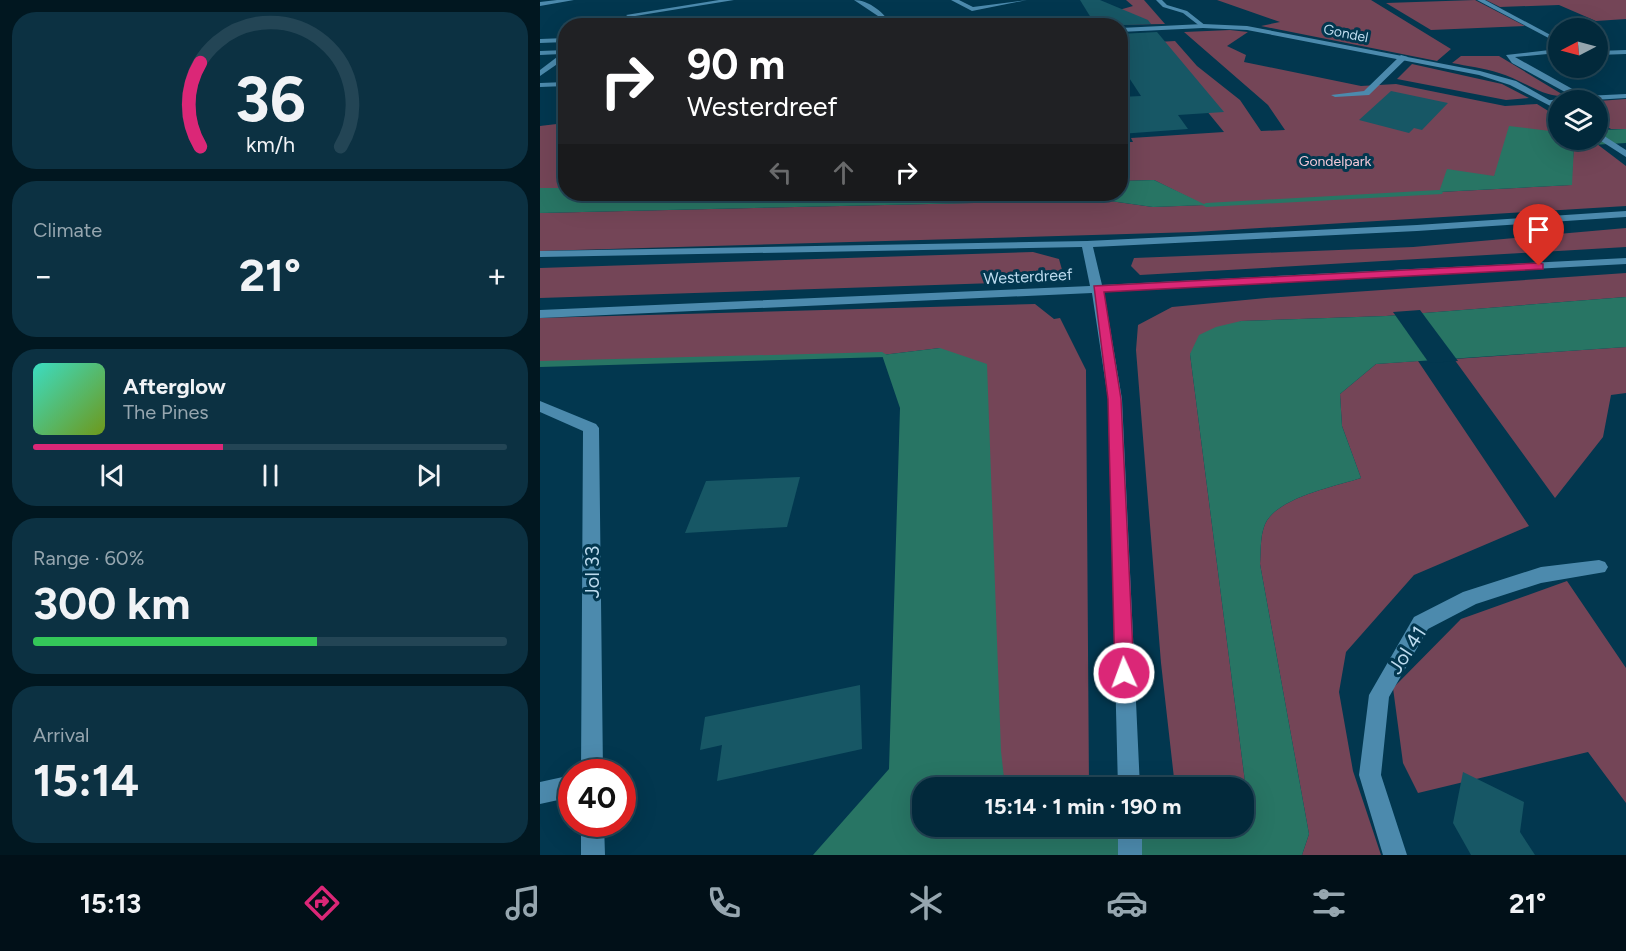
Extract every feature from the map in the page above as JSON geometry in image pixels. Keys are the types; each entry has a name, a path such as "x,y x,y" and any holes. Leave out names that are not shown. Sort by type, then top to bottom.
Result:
{"street":[{"path":"540,4 571,0"},
{"path":"629,15 731,0"},
{"path":"857,0 885,18"},
{"path":"954,0 972,9 1024,0"},
{"path":"1159,0 1165,6 1185,12 1203,26"},
{"path":"1480,0 1548,36"},
{"name":"Gondel","path":"1128,30 1203,26 1246,28 1404,57 1491,76 1513,83 1548,101"},
{"path":"540,41 558,40"},
{"path":"1548,52 1510,55 1515,61 1566,90"},
{"path":"1608,53 1626,52"},
{"path":"540,53 558,53"},
{"path":"1335,95 1366,93 1404,57"},
{"path":"540,74 558,59"},
{"path":"540,85 558,84"},
{"path":"1608,97 1626,96"},
{"path":"1608,142 1626,154"},
{"name":"Westerdreef","path":"540,254 1088,244 1417,228 1626,214"},
{"path":"1088,244 1098,289 1114,399 1129,777"},
{"name":"Westerdreef","path":"540,314 1098,289 1626,261"},
{"name":"Jol 33","path":"540,406 591,428 592,759"},
{"name":"Jol 41","path":"1395,855 1370,775 1374,737 1379,696 1421,622 1470,598 1541,575 1599,567"},
{"path":"540,793 558,789"},
{"path":"593,837 593,855"},
{"path":"1130,837 1130,855"}],"green space":[{"path":"1126,0 1144,0 1165,24 1128,25 1128,18 1096,18 1122,12 1119,10 1133,6"},
{"path":"1217,0 1371,0 1451,49 1437,61 1261,26 1280,22"},
{"path":"1475,0 1525,26 1431,30 1386,3"},
{"path":"1486,0 1626,0 1626,19 1589,18 1559,5 1500,7"},
{"name":"Gondelpark","path":"1230,30 1248,32 1227,46 1246,55 1244,62 1361,86 1396,84 1505,106 1537,104 1548,111 1548,135 1494,176 1439,192 1571,185 1574,150 1605,150 1626,166 1626,206 1195,232 540,251 540,213 1060,201 1110,201 1153,207 1204,205 1154,180 1128,181 1128,142 1133,142 1131,138 1224,132 1197,99 1128,49 1128,44 1175,41 1197,66 1240,100 1261,131 1285,130 1268,105 1184,32"},
{"path":"1461,56 1499,56 1555,90 1548,90 1548,94 1493,71 1452,63"},
{"path":"1412,64 1502,84 1529,98 1506,100 1397,79"},
{"path":"1626,99 1626,129 1608,127 1608,100"},
{"path":"558,124 558,188 540,188 540,126"},
{"path":"1626,228 1626,247 1140,275 1131,266 1134,258 1413,247"},
{"path":"1033,252 1059,259 1064,277 1060,281 540,298 540,268"},
{"path":"1626,273 1626,297 1386,316 1241,321 1190,354 1244,777 1174,777 1161,663 1136,350 1138,325 1172,307 1266,298"},
{"path":"1035,304 1054,319 1060,318 1086,370 1089,777 1004,777 940,348 882,355 540,364 540,318"},
{"path":"1626,347 1626,393 1611,395 1603,437 1555,498 1454,359"},
{"path":"1418,361 1529,526 1414,575 1346,652 1339,692 1353,771 1381,855 1302,855 1309,834 1260,564 1263,531 1270,517 1279,508 1306,495 1361,478 1342,426 1340,394 1376,364"},
{"path":"1567,581 1626,668 1626,803 1588,752 1418,793 1403,763 1393,688 1461,619"}],"shaded area":[{"path":"1509,126 1548,131 1548,150 1574,150 1572,185 1439,192 1447,169 1494,176"},
{"path":"1626,129 1626,143 1608,144 1608,130"},
{"path":"1154,180 1206,205 1153,207 1110,201 1128,201 1128,181"},
{"path":"540,188 558,188 558,201 1060,201 540,213"},
{"path":"1626,297 1626,347 1376,364 1340,394 1342,426 1361,478 1306,495 1279,508 1264,527 1261,540 1260,564 1309,834 1302,855 813,855 889,769 900,408 882,355 940,348 987,364 1001,751 1004,777 912,777 912,837 1254,837 1254,777 1244,777 1190,354 1199,335 1216,327 1241,321 1386,316"}],"pier":[{"path":"1420,310 1458,361 1429,363 1393,312"}],"building":[{"path":"1080,0 1100,0 1148,20 1151,24 1128,25 1128,18 1091,18"},
{"path":"1157,32 1224,112 1178,115 1188,129 1128,133 1128,97 1141,96 1128,76 1128,34"},
{"path":"1391,91 1448,103 1422,130 1414,128 1409,133 1359,120"},
{"path":"800,477 787,527 685,533 706,481"},
{"path":"860,685 862,749 717,781 722,745 700,750 705,717"},
{"path":"1463,772 1524,802 1520,832 1535,855 1471,855 1453,823"}],"waterway":[{"path":"1206,205 1439,192"},
{"path":"540,364 882,355"}],"route":[{"path":"1124,673 1114,399 1098,289 1539,266"}]}
